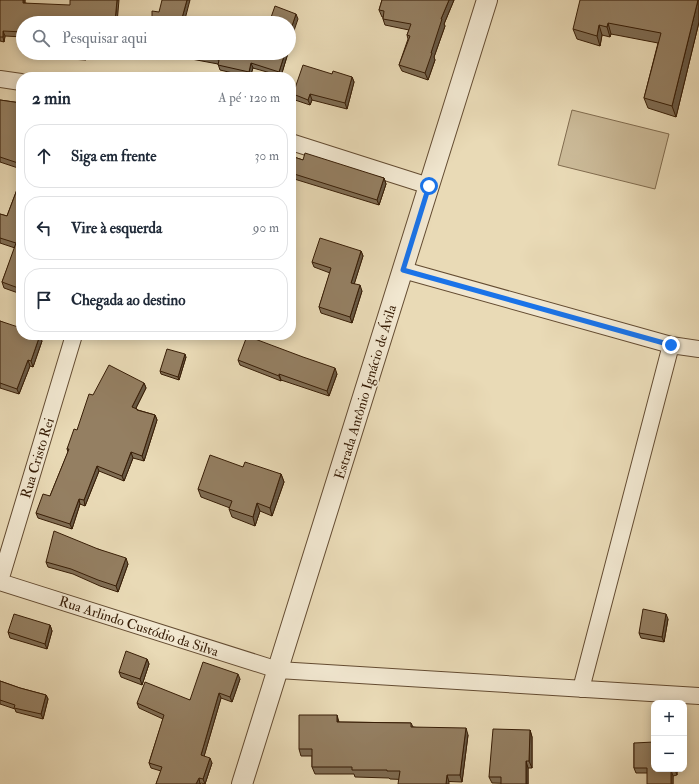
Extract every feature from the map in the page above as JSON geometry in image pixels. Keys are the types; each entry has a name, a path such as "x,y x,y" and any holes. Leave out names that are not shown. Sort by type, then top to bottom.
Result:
{"street":[{"name":"Estrada Antônio Ignácio de Ávila","path":"242,784 487,0"},
{"path":"0,79 16,81"},
{"path":"296,144 429,186"},
{"path":"403,270 671,345 699,349"},
{"name":"Rua Cristo Rei","path":"0,581 72,340"},
{"path":"582,689 671,345"},
{"name":"Rua Arlindo Custódio da Silva","path":"0,581 278,670 699,696"}],"shaded area":[{"path":"572,110 669,134 655,189 558,165"}],"building":[{"path":"0,0 23,0 23,3 70,5 70,0 117,0 116,16 16,16 16,32 3,31 3,37 0,37"},
{"path":"162,0 187,0 183,16 152,16 152,11 159,12"},
{"path":"382,0 449,0 441,19 425,73 399,65 410,36 407,35 411,24 383,19 384,11 379,10"},
{"path":"580,0 698,0 672,106 644,98 661,33 608,23 607,27 599,25 597,36 573,29"},
{"path":"275,6 296,14 295,16 271,16"},
{"path":"219,60 283,60 279,72 251,63 249,72 218,65"},
{"path":"303,65 332,74 333,71 352,77 345,103 310,94 308,100 296,95 296,85"},
{"path":"0,100 16,102 16,162 0,157"},
{"path":"305,153 384,178 377,200 296,175 296,158 303,160"},
{"path":"16,192 16,243 0,238 0,214 7,216"},
{"path":"320,238 361,251 351,283 360,285 350,317 319,307 331,268 312,262"},
{"path":"16,243 16,287 2,282"},
{"path":"0,321 16,326 16,340 38,340 31,361 28,360 17,389 0,383"},
{"path":"246,340 258,340 335,368 327,391 279,374 279,376 238,360"},
{"path":"167,349 185,354 178,377 160,371"},
{"path":"109,365 144,383 132,407 155,415 142,456 131,452 122,476 97,466 84,500 79,499 70,524 36,513 43,494 50,496 69,449 67,449 74,429 77,430 89,394 93,395"},
{"path":"210,455 243,467 245,462 281,474 270,508 257,503 253,517 229,509 232,501 198,489"},
{"path":"54,531 98,549 126,558 116,586 71,569 46,562"},
{"path":"643,609 666,614 662,637 639,633"},
{"path":"14,614 50,625 45,644 8,632"},
{"path":"126,651 147,659 140,679 119,672"},
{"path":"203,662 238,674 230,697 219,693 201,755 210,758 203,779 199,778 196,784 156,784 162,767 149,763 164,715 137,703 145,682 190,700"},
{"path":"0,681 46,695 41,714 14,708 15,705 0,700"},
{"path":"299,715 337,715 337,722 411,723 411,727 466,728 460,775 447,775 446,784 398,784 400,771 352,770 352,767 312,767 312,749 299,749"},
{"path":"493,729 530,730 529,761 526,761 526,784 501,784 501,777 489,777"},
{"path":"651,742 651,772 671,772 671,784 647,784 647,768 634,768 634,743"}],"route":[{"path":"429,186 403,270 671,345"}]}
